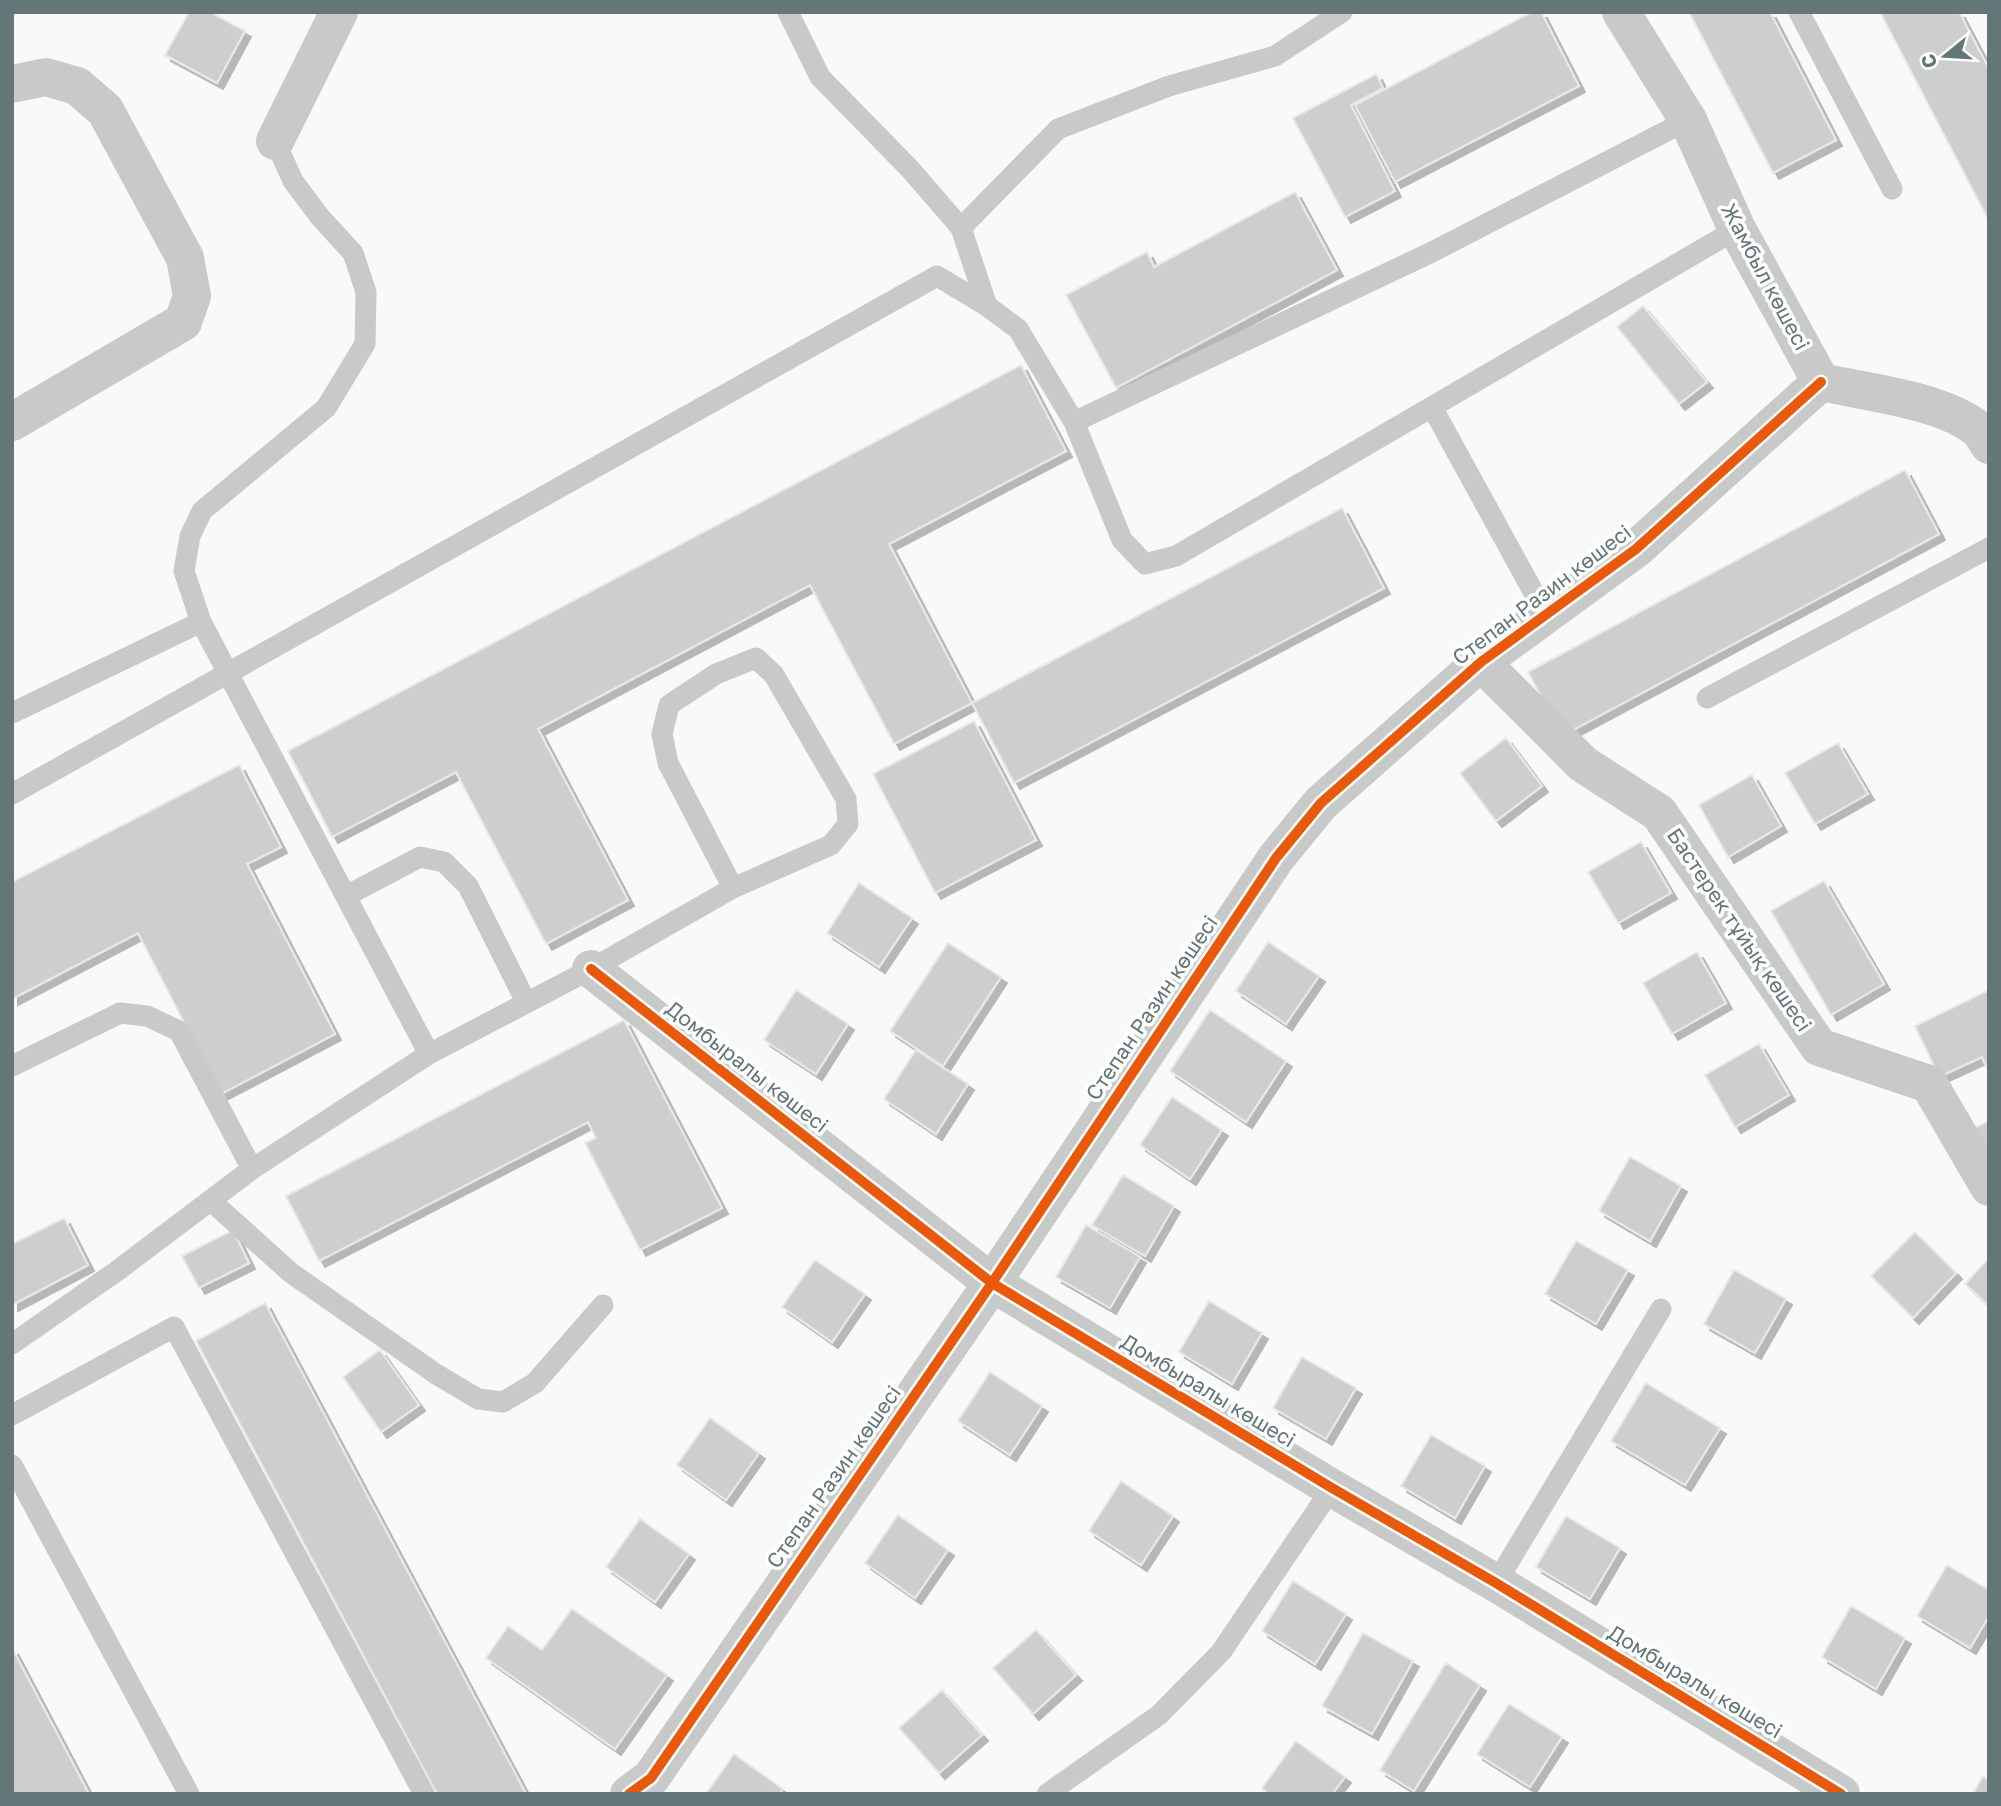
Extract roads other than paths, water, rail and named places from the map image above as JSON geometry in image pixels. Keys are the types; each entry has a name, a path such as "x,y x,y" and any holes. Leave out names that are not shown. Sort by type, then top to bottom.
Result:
{"street":[{"path":"275,141 339,12"},
{"name":"Жамбыл көшесі","path":"1621,12 1688,120 1737,229 1821,382"},
{"path":"12,84 46,77 77,86 105,110 185,258 192,296 183,322 12,422"},
{"path":"1821,382 1920,403 1950,413 1977,428 1989,445"},
{"name":"Степан Разин көшесі","path":"640,1786 992,1283 1276,858 1321,803 1481,662 1636,549 1821,382"},
{"name":"Бастерек тұйық көшесі","path":"1481,662 1584,764 1659,813 1819,1047 1929,1084 1989,1187"},
{"name":"Домбыралы көшесі","path":"591,969 992,1283 1332,1488 1496,1583 1841,1794"}],"lane":[{"path":"788,12 820,77 910,169 961,228 987,306"},
{"path":"961,228 1058,129 1169,86 1275,56 1342,12"},
{"path":"1799,12 1892,189"},
{"path":"1074,422 1432,251 1688,120"},
{"path":"275,141 293,181 353,253 366,292 365,344 326,408 202,511 190,536 184,571 201,622 429,1054"},
{"path":"12,794 937,276 987,306 1018,330 1074,422 1122,540 1145,564 1177,556 1737,229"},
{"path":"1432,407 1546,615"},
{"path":"1707,698 1989,548"},
{"path":"12,713 201,622"},
{"path":"12,1344 117,1271 252,1169 429,1054 591,969 733,888 831,845 848,824 846,799 774,675 756,658 716,674 669,705 662,734 668,763 733,888"},
{"path":"346,896 420,857 444,862 468,886 526,1002"},
{"path":"12,1066 120,1013 147,1016 179,1031 252,1169"},
{"path":"211,1200 291,1273 436,1374 478,1399 503,1402 535,1383 603,1305"},
{"path":"1496,1583 1661,1309"},
{"path":"12,1415 174,1327 424,1794"},
{"path":"12,1465 189,1794"},
{"path":"1047,1794 1159,1715 1221,1652 1332,1488"}]}
